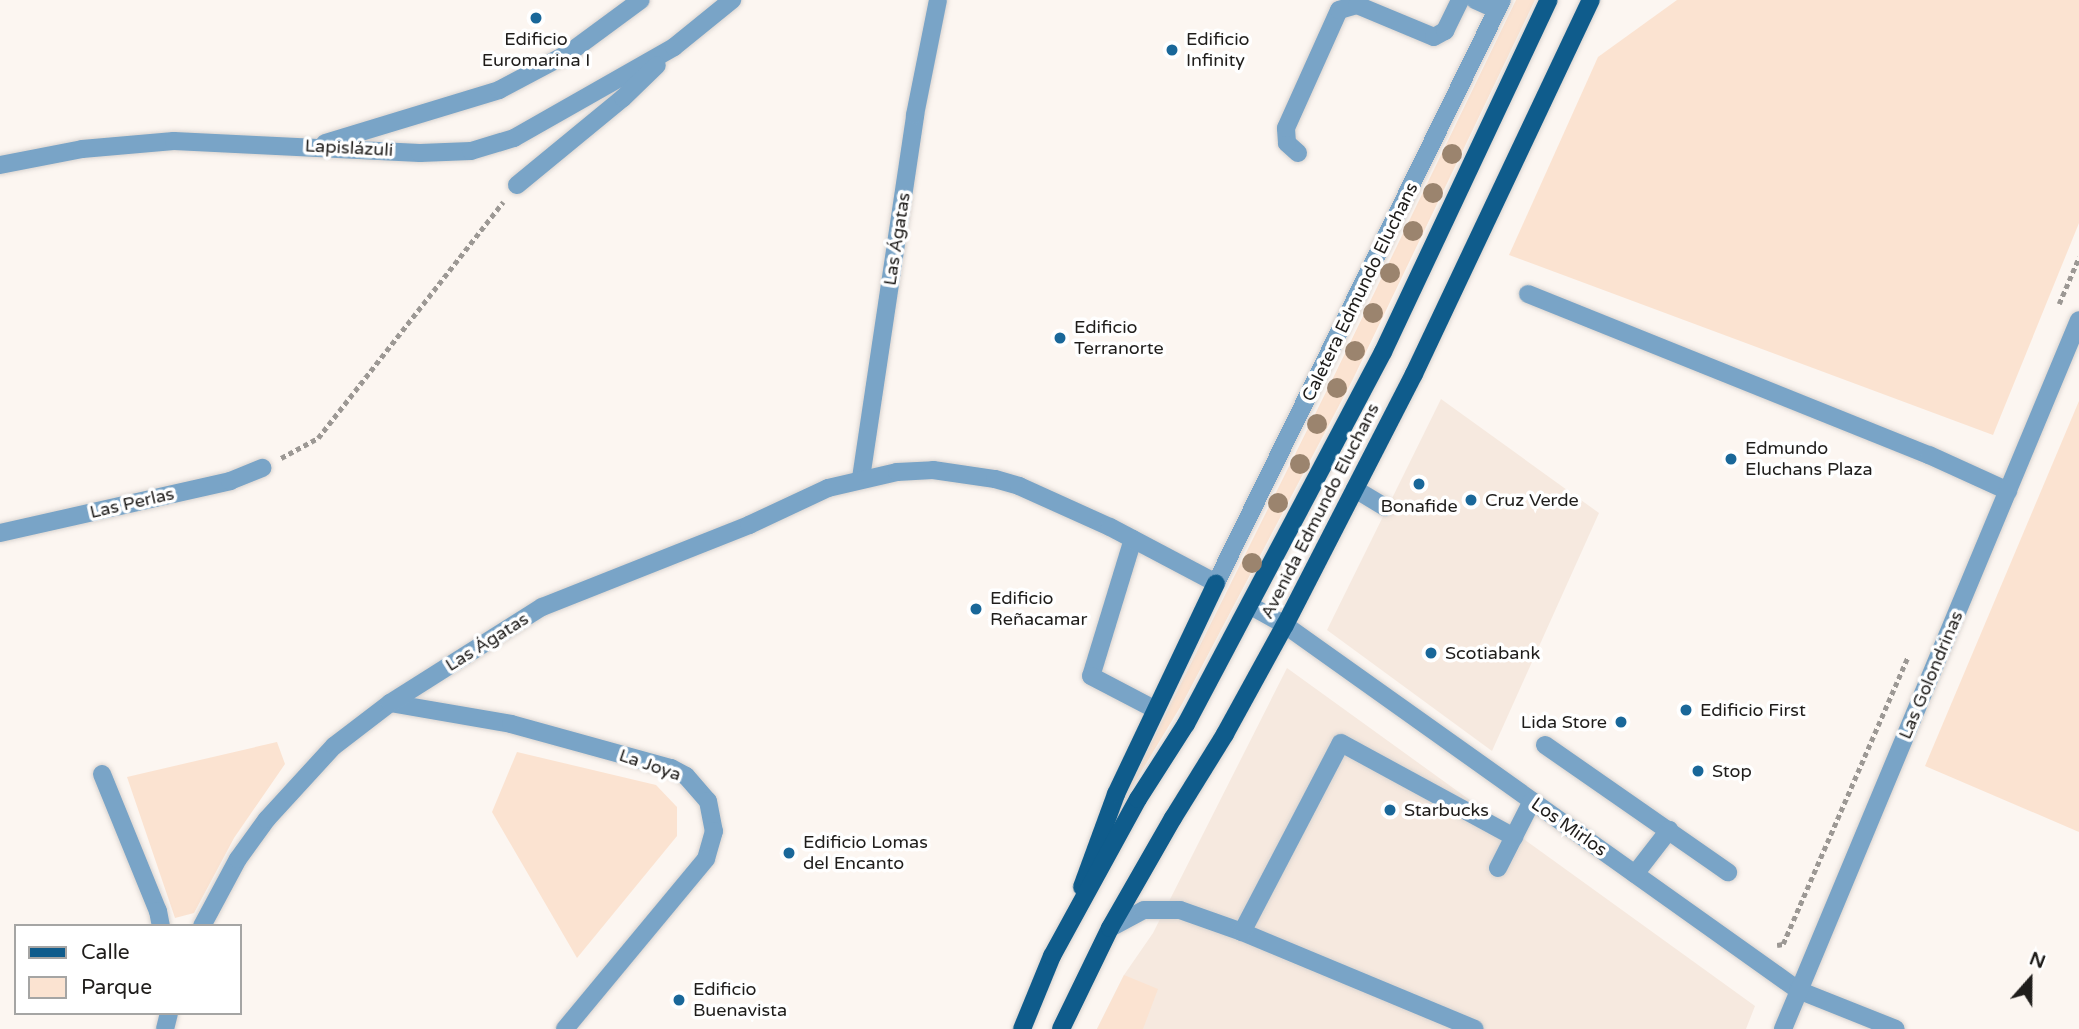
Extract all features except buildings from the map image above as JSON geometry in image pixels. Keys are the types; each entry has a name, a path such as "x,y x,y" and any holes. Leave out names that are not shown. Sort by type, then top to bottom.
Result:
{"main road":[{"name":"Avenida Edmundo Eluchans","path":"1022,1029 1052,956 1138,799 1186,724 1251,606 1383,352 1549,0"},
{"name":"Avenida Edmundo Eluchans","path":"1061,1029 1110,928 1172,818 1225,734 1285,625 1414,374 1588,6"},
{"path":"1075,914 1102,826 1154,709 1216,583"}],"street":[{"path":"315,146 499,90 569,53 641,0"},
{"name":"Lapislázuli","path":"517,185 624,98 674,47 732,0"},
{"name":"Las Ágatas","path":"861,478 915,115 938,0"},
{"path":"1298,153 1287,144 1286,128 1339,10 1357,5 1434,37 1444,31 1460,0"},
{"path":"1475,0 1499,5"},
{"path":"1588,6 1601,0"},
{"name":"Caletera Edmundo Eluchans","path":"1216,583 1499,5"},
{"name":"Lapislázuli","path":"0,165 82,149 174,141 420,153 471,151 497,144 554,116 674,47"},
{"path":"1528,295 1929,455 2008,491"},
{"name":"Las Golondrinas","path":"1783,1029 2079,320"},
{"name":"Las Perlas","path":"0,533 230,481 262,468"},
{"name":"Las Ágatas","path":"203,924 238,859 267,819 334,746 390,702 542,607 749,525 828,488 861,478 933,470 995,478 1019,486 1133,539 1216,583"},
{"path":"1355,489 1385,507"},
{"path":"1133,539 1091,676 1154,709"},
{"name":"Los Mirlos","path":"1251,606 1285,625 1798,990 1896,1029"},
{"name":"La Joya","path":"390,702 511,724 671,768 686,776 708,801 714,831 706,859 565,1029"},
{"path":"1242,932 1341,743 1514,837"},
{"path":"1545,745 1728,872"},
{"path":"102,774 160,924"},
{"path":"1498,868 1532,801"},
{"path":"1635,874 1669,830"},
{"path":"1110,928 1144,911 1163,908 1196,914 1475,1029"}],"path":[{"path":"262,468 318,438 517,185"},
{"path":"2058,306 2079,257"},
{"path":"1757,961 1768,945 1783,944 1913,646"}],"shaded area":[{"path":"1441,399 1599,513 1492,751 1327,630"},
{"path":"1287,668 1755,1006 1746,1029 1097,1029 1124,975 1153,933"}],"green space":[{"path":"1516,0 1535,0 1353,379 1182,704 1118,810 1335,374"},
{"path":"1677,0 2079,0 2079,223 1993,435 1509,255 1598,57"},
{"path":"2079,401 2079,832 1925,766"},
{"path":"277,742 285,764 234,838 194,913 175,918 127,777"},
{"path":"517,752 656,785 677,807 677,836 577,958 492,812"},
{"path":"1124,975 1158,989 1143,1029 1097,1029"}],"place":[{"name":"Edificio Euromarina I","path":"536,18"},
{"name":"Edificio Infinity","path":"1172,50"},
{"name":"Edificio Terranorte","path":"1060,338"},
{"name":"Edmundo Eluchans Plaza","path":"1731,459"},
{"name":"Bonafide","path":"1419,484"},
{"name":"Cruz Verde","path":"1471,500"},
{"name":"Edificio Reñacamar","path":"976,609"},
{"name":"Scotiabank","path":"1431,653"},
{"name":"Edificio First","path":"1686,710"},
{"name":"Lida Store","path":"1621,722"},
{"name":"Stop","path":"1698,771"},
{"name":"Starbucks","path":"1390,810"},
{"name":"Edificio Lomas del Encanto","path":"789,853"},
{"name":"Edificio Buenavista","path":"679,1000"}]}
